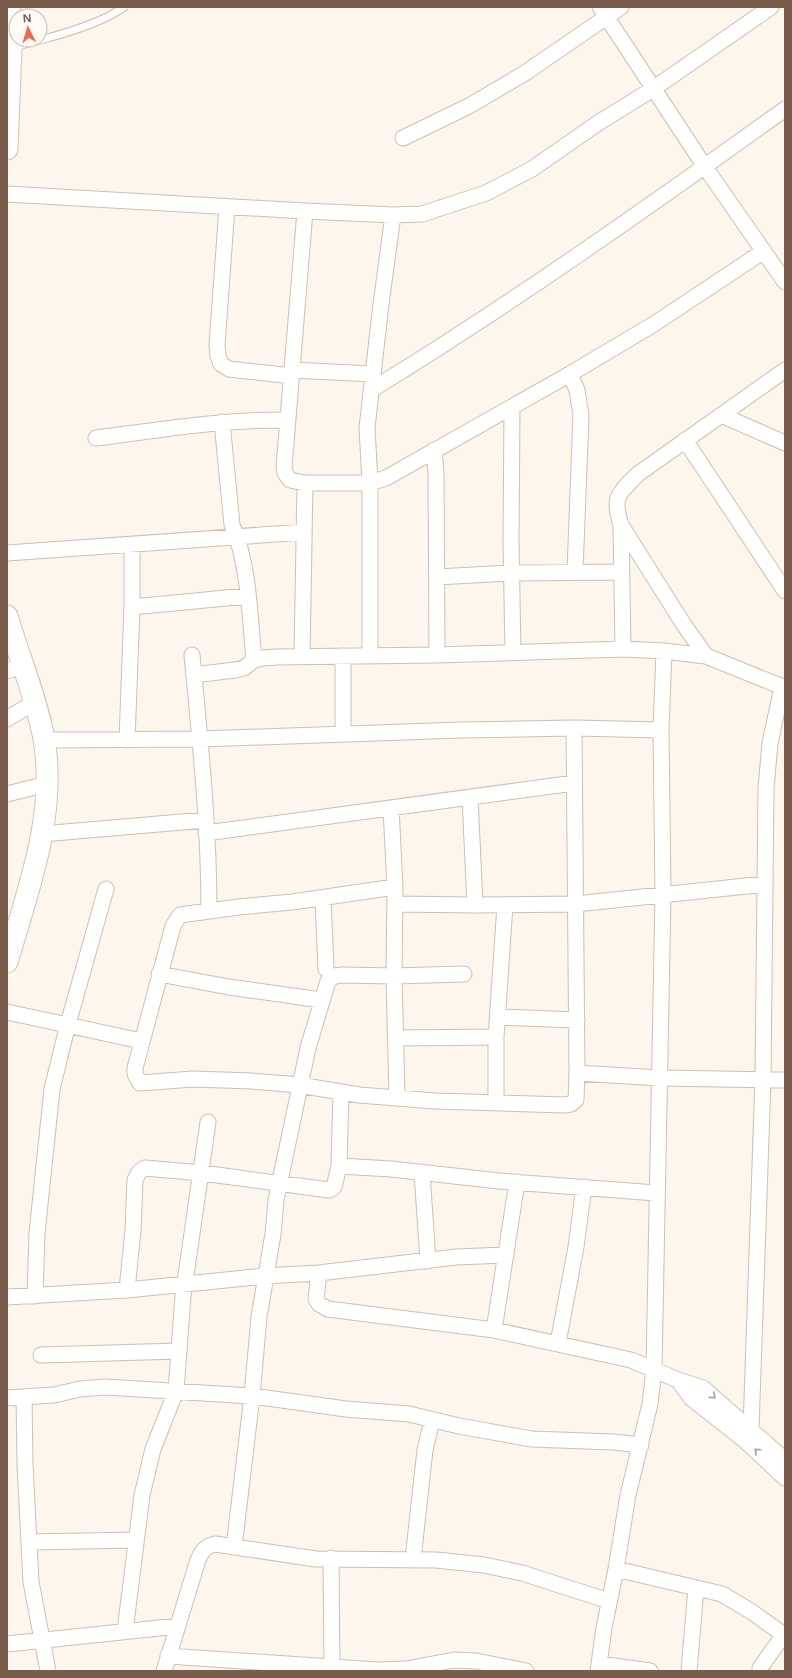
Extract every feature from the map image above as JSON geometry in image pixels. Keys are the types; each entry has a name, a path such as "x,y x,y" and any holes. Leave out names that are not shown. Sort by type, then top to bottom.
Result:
{"main road":[{"path":"7,149 12,48"},
{"path":"7,616 15,668 35,702 44,740 47,784 40,850 7,962"}],"street":[{"path":"403,138 469,106 525,73 603,12 621,7"},
{"path":"7,194 305,211 393,215 422,214 486,193 532,169 598,122 653,89 771,7"},
{"path":"603,12 705,167 785,282"},
{"path":"371,390 534,285 705,167 785,109"},
{"path":"227,207 218,317 218,356 221,364 229,369 292,373 373,374"},
{"path":"305,211 284,466 285,473 290,480 305,483 370,483 386,478 404,469 434,450 512,408 654,324 764,251"},
{"path":"370,656 370,483 367,428 393,215"},
{"path":"706,656 684,625 621,526 616,510 617,498 623,489 638,474 785,370"},
{"path":"570,374 577,390 581,415 575,571"},
{"path":"512,408 513,652"},
{"path":"722,415 785,443"},
{"path":"96,438 222,422 288,420"},
{"path":"222,422 232,525 237,537 248,596 254,660"},
{"path":"685,440 785,591"},
{"path":"434,450 436,473 437,655"},
{"path":"302,657 305,483"},
{"path":"621,526 623,649"},
{"path":"7,553 304,532"},
{"path":"127,740 132,607 132,545"},
{"path":"437,577 575,571 622,572"},
{"path":"132,607 248,596"},
{"path":"194,675 244,668 254,660 270,657 437,655 623,649 664,651 706,656 784,687 770,743 766,788 763,1079 751,1429"},
{"path":"650,1671 599,1667 628,1495 650,1404 654,1370 656,1193 660,1078 663,895 661,730 664,651"},
{"path":"192,655 209,864 208,911"},
{"path":"343,656 343,734"},
{"path":"7,719 35,702"},
{"path":"44,740 200,739 574,728 661,730"},
{"path":"395,887 322,898 180,915 176,919 173,926 141,1041 135,1068 135,1074 140,1083 220,1079 299,1086 360,1096 564,1105 570,1104 576,1100 577,1020 574,728"},
{"path":"42,834 206,826 391,808 574,783"},
{"path":"7,794 47,784"},
{"path":"470,797 474,905"},
{"path":"391,808 395,887 394,976 397,1038 397,1098"},
{"path":"395,904 576,904 765,884"},
{"path":"35,1296 37,1233 44,1152 52,1089 68,1024 106,889"},
{"path":"322,898 326,969"},
{"path":"496,1103 496,1037 505,905"},
{"path":"160,974 229,987 322,1000"},
{"path":"234,1547 252,1396 259,1317 276,1200 308,1048 328,981 334,976 342,975 394,976 464,974"},
{"path":"7,1012 141,1041"},
{"path":"498,1017 577,1020"},
{"path":"397,1038 496,1037"},
{"path":"577,1073 660,1078 785,1080"},
{"path":"127,1290 136,1180 139,1172 145,1168 202,1173 329,1190 334,1187 339,1166 341,1092"},
{"path":"125,1631 142,1495 153,1449 176,1391 186,1284 208,1122"},
{"path":"339,1166 391,1169 517,1182 656,1193"},
{"path":"422,1173 428,1261"},
{"path":"494,1330 517,1182"},
{"path":"558,1343 576,1247 584,1187"},
{"path":"7,1297 127,1290 265,1276 319,1273 456,1258 506,1255"},
{"path":"319,1273 316,1299 319,1304 328,1309 494,1330 558,1343 631,1360 678,1380 703,1388 785,1460"},
{"path":"42,1355 179,1351"},
{"path":"678,1380 691,1398 743,1439 785,1478"},
{"path":"7,1398 105,1387 252,1396 346,1409 409,1414 459,1426 531,1439 613,1442 641,1446"},
{"path":"24,1397 24,1464 31,1582 48,1671"},
{"path":"413,1559 425,1450 432,1420"},
{"path":"29,1542 136,1540"},
{"path":"164,1671 202,1551 208,1546 215,1544 316,1558 436,1560 492,1567 522,1573 609,1601"},
{"path":"331,1558 332,1667"},
{"path":"616,1569 722,1594 784,1634 760,1668"},
{"path":"689,1671 696,1588"},
{"path":"7,1644 178,1626"},
{"path":"168,1656 377,1670 406,1669 454,1660 476,1661 526,1671"}],"lane":[{"path":"48,38 114,15 124,7"}]}
